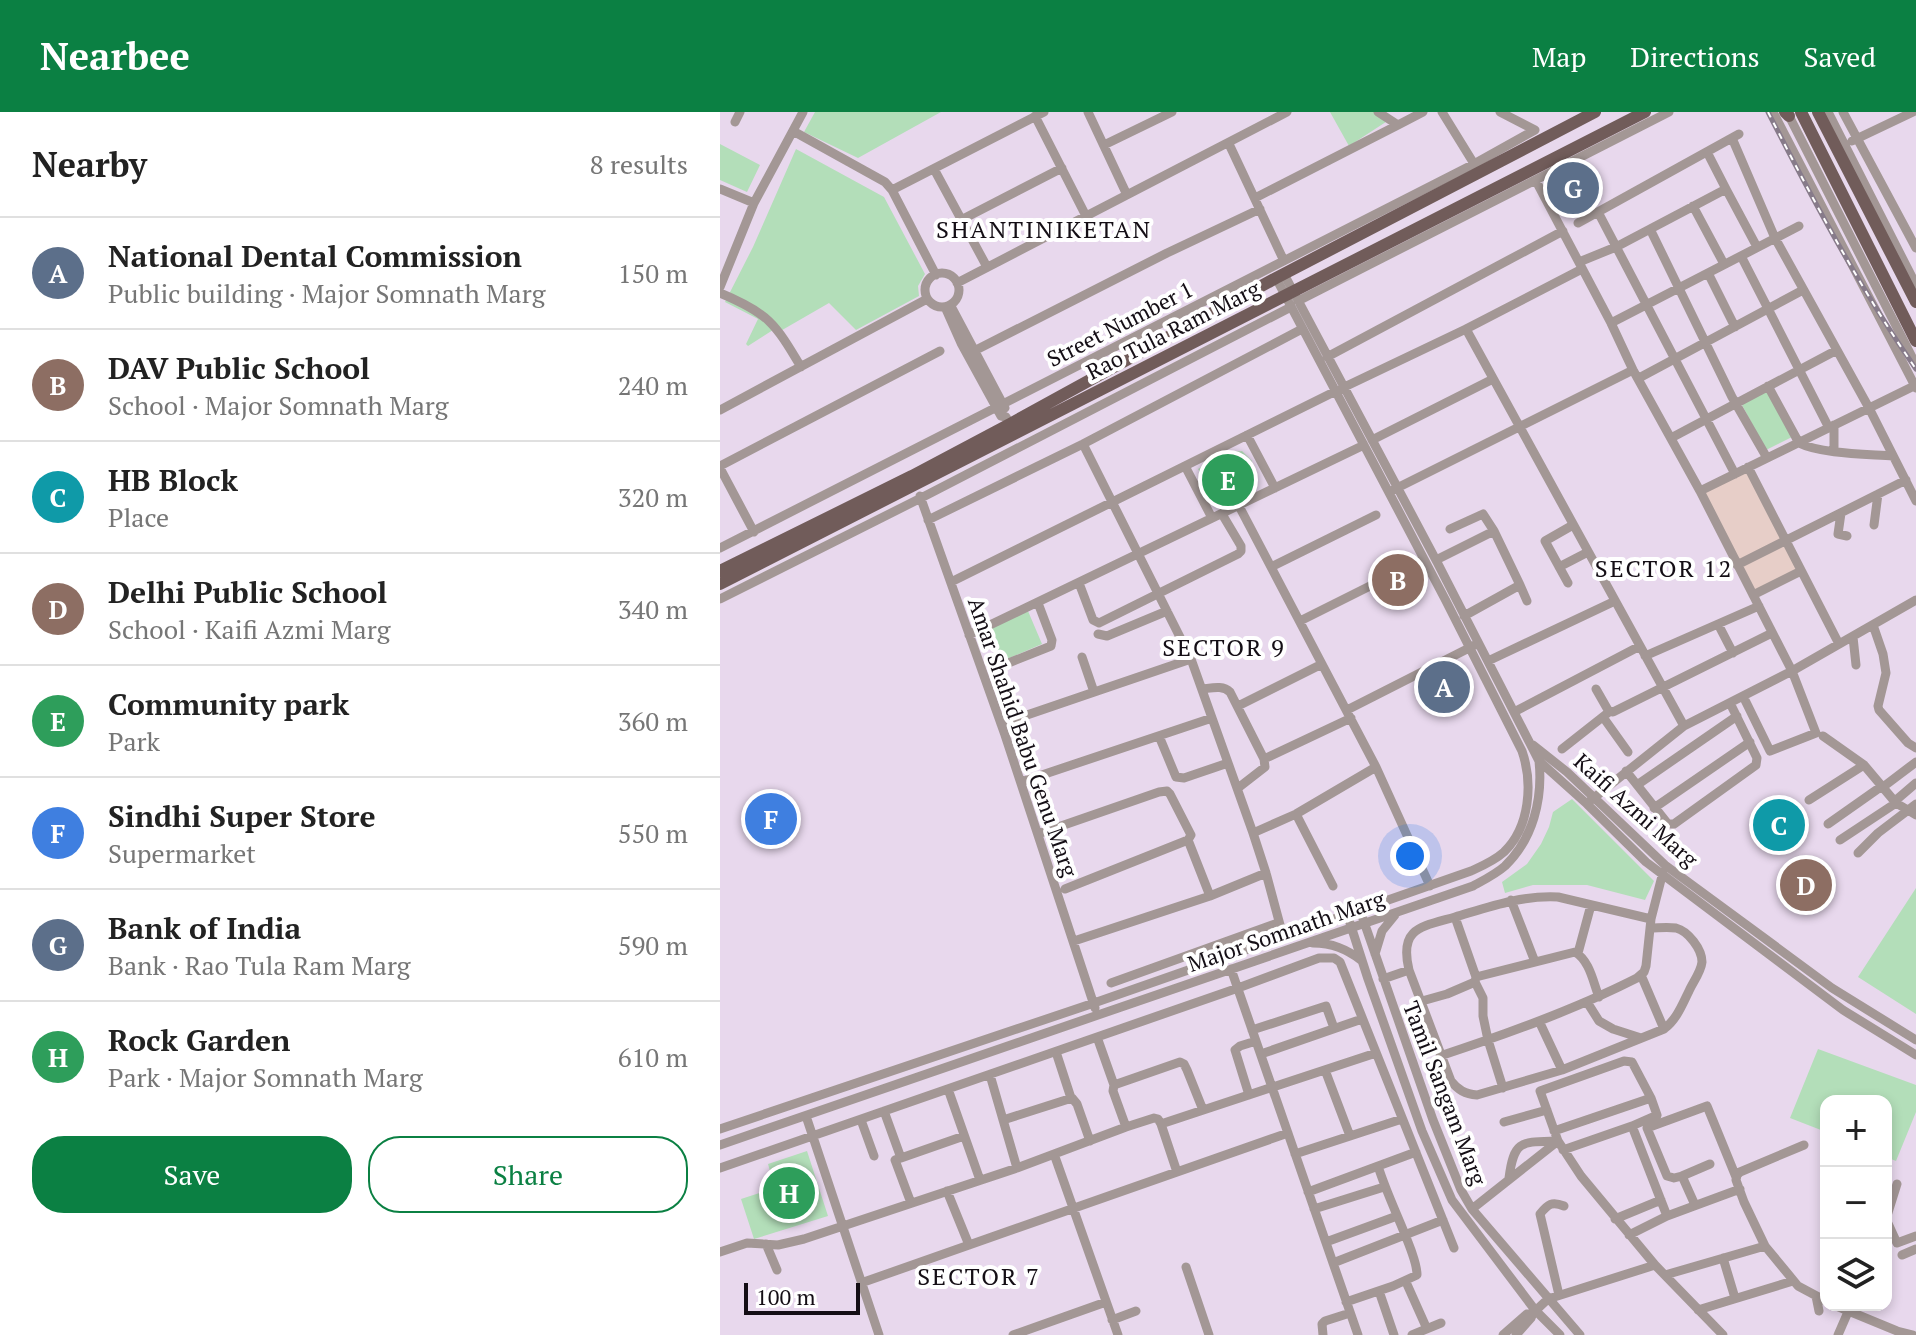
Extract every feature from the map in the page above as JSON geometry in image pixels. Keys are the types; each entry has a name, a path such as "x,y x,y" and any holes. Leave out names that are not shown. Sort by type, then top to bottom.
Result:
{"main road":[{"name":"Rao Tula Ram Marg","path":"720,584 914,480 1008,420 1281,271 1476,168 1595,112"},
{"name":"Rao Tula Ram Marg","path":"720,571 1292,299 1645,112"},
{"path":"1818,112 1916,302"},
{"path":"1790,115 1916,341"}],"street":[{"path":"735,122 740,112"},
{"path":"720,287 754,203 803,112"},
{"path":"1088,112 1127,195"},
{"path":"1104,145 1172,112"},
{"path":"957,283 1287,112"},
{"path":"1378,112 1398,125"},
{"path":"1255,198 1423,112"},
{"path":"1442,112 1476,168 1535,130 1500,112"},
{"path":"720,599 921,498 1292,299 1536,181 1669,112"},
{"path":"1773,112 1916,365"},
{"path":"1700,491 1916,386 1830,210 1790,115 1811,112"},
{"path":"1828,112 1915,279"},
{"path":"1843,112 1916,248"},
{"path":"1846,144 1913,112"},
{"path":"892,190 1040,114 1086,216"},
{"path":"793,131 885,182 936,275"},
{"path":"1578,223 1735,136 1775,238 1869,408 1916,501"},
{"name":"Major Somnath Marg","path":"720,1129 1430,886 1496,858 1512,842 1524,816 1528,787 1526,762 1464,616 1436,560 1340,389 1302,329 1260,209 1229,144"},
{"path":"1707,152 1757,247"},
{"path":"961,220 1062,168"},
{"path":"934,169 987,267"},
{"path":"1536,181 1792,671 1816,733 1770,751 1743,696"},
{"path":"720,189 754,203"},
{"path":"951,582 1466,329 1726,189"},
{"path":"1693,206 1724,264"},
{"path":"974,351 1141,265 1260,209"},
{"path":"1598,212 1735,474"},
{"path":"1611,323 1799,226"},
{"path":"1650,229 1735,402 1767,458"},
{"path":"1327,357 1563,231"},
{"path":"1741,256 1799,370 1832,426 1834,451"},
{"name":"Street Number 1","path":"720,548 999,406 1281,271"},
{"path":"1708,273 1735,327"},
{"path":"936,275 951,276 957,283 959,293 948,306 935,306 927,299 927,282 936,275"},
{"path":"1394,490 1519,426 1675,360 1803,290"},
{"path":"720,293 769,319 801,367"},
{"path":"720,410 927,299"},
{"name":"Major Somnath Marg","path":"1292,299 1327,357 1340,389"},
{"path":"948,306 974,351 999,406 1008,412 1008,420"},
{"path":"948,306 961,343 983,375"},
{"path":"928,520 1083,444 1302,329"},
{"path":"1466,329 1684,726"},
{"path":"1671,438 1837,350"},
{"path":"754,532 720,467 940,351"},
{"path":"969,635 1239,506 1493,379"},
{"path":"1768,386 1799,443 1834,451 1893,456"},
{"path":"1247,435 1275,488"},
{"path":"1083,444 1191,659 1253,833 1283,936"},
{"path":"1185,466 1212,518"},
{"path":"1748,467 1839,644"},
{"name":"Amar Shahid Babu Genu Marg","path":"914,480 1021,782 1097,1015"},
{"path":"1737,565 1906,480"},
{"name":"Major Somnath Marg","path":"720,1145 1473,886 1505,866 1521,847 1535,815 1539,761 1488,661 1474,645 1391,507 1394,490"},
{"path":"1874,525 1878,494"},
{"path":"1239,506 1376,767 1430,886"},
{"path":"1841,513 1838,534 1847,536"},
{"path":"1079,583 1095,623 1099,623 1241,551 1222,514"},
{"path":"1450,529 1483,514 1527,601"},
{"path":"1271,567 1376,515"},
{"path":"1568,583 1545,541 1573,525"},
{"path":"1436,560 1494,531"},
{"path":"1559,567 1588,552"},
{"path":"1300,621 1424,559"},
{"path":"1753,595 1801,571"},
{"path":"1464,616 1520,585"},
{"path":"1539,761 1590,801 1684,726 1792,671 1916,600"},
{"path":"1488,661 1615,601"},
{"path":"1001,666 1049,647 1052,643 1038,603"},
{"path":"1514,712 1642,651 1759,606"},
{"path":"1098,634 1107,636 1167,611"},
{"path":"1718,624 1733,653"},
{"path":"1873,625 1886,673 1879,710 1916,748"},
{"path":"1562,749 1606,714 1772,633"},
{"path":"1853,637 1856,665"},
{"path":"1264,759 1474,645"},
{"path":"1082,657 1094,692"},
{"path":"1001,724 1191,659"},
{"path":"1238,706 1322,664"},
{"path":"1202,689 1225,688 1230,692 1264,759 1265,767 1238,788"},
{"path":"1596,689 1606,714 1628,752"},
{"path":"1626,771 1668,824 1674,824 1756,765 1757,758 1730,703"},
{"path":"1637,785 1737,716"},
{"path":"1021,782 1212,718"},
{"path":"1159,736 1176,777 1184,778 1228,763"},
{"path":"1823,736 1864,765 1896,802 1913,810"},
{"path":"1654,808 1750,742"},
{"name":"Kaifi Azmi Marg","path":"1530,743 1550,758 1663,870 1832,988 1916,1040"},
{"path":"1828,824 1916,762"},
{"path":"1809,800 1864,765"},
{"path":"1253,833 1296,814 1376,767"},
{"path":"1840,840 1896,802 1916,783"},
{"path":"1038,834 1167,791 1191,835 1188,840 1065,889"},
{"path":"1858,853 1878,833 1913,810"},
{"path":"1296,814 1333,886"},
{"path":"1188,840 1210,896"},
{"path":"1440,1056 1587,1002 1641,975 1646,966 1650,923 1663,870 1843,1010 1916,1055"},
{"path":"1074,941 1210,896 1266,873"},
{"path":"1545,896 1591,905 1683,931 1696,945 1702,959 1700,969 1678,1014 1664,1029 1562,1070 1477,1095 1464,1093 1451,1081 1440,1056 1409,970 1408,939 1413,932 1511,900 1545,896"},
{"path":"1511,900 1535,962"},
{"path":"1578,953 1591,905"},
{"name":"Tamil Sangam Marg","path":"1360,910 1433,1120 1461,1190 1472,1209 1554,1297 1580,1335"},
{"path":"1375,954 1382,931 1397,912"},
{"name":"Tamil Sangam Marg","path":"1347,915 1422,1131 1452,1200 1534,1311 1560,1335"},
{"path":"1455,917 1483,998 1488,1040 1503,1088"},
{"path":"1111,983 1278,923"},
{"path":"1305,944 1329,944 1361,960"},
{"path":"1422,1001 1447,994 1475,979 1575,952 1586,962 1599,997"},
{"path":"720,1168 1319,958 1334,958 1340,962 1454,1248"},
{"path":"1231,969 1358,1335"},
{"path":"1383,979 1409,970"},
{"path":"1641,975 1664,1029"},
{"path":"1587,1002 1599,1021 1641,1038"},
{"path":"1252,1030 1326,1006 1334,1028"},
{"path":"1261,1054 1362,1019"},
{"path":"1539,1021 1562,1070"},
{"path":"1097,1037 1126,1127"},
{"path":"1249,1095 1235,1050 1256,1041"},
{"path":"1056,1052 1071,1098 1075,1099 1090,1141"},
{"path":"1161,1124 1376,1053"},
{"path":"1509,1178 1514,1152 1526,1143 1558,1141 1632,1126 1657,1115 1634,1063 1627,1060 1540,1091 1558,1141 1581,1176 1655,1265 1723,1335"},
{"path":"1114,1085 1182,1062 1203,1110"},
{"path":"1325,1070 1350,1136"},
{"path":"990,1075 1017,1168"},
{"path":"948,1089 980,1180"},
{"path":"1003,1120 1071,1098"},
{"path":"1472,1209 1558,1141 1651,1098"},
{"path":"1710,1164 1682,1176 1667,1176 1647,1128 1707,1106 1765,1246 1793,1281 1820,1298"},
{"path":"1504,1122 1547,1110"},
{"path":"884,1111 903,1157"},
{"path":"806,1116 879,1335"},
{"path":"720,1252 747,1243 789,1244 1017,1168 1154,1118 1161,1124 1177,1172"},
{"path":"1295,1154 1402,1119"},
{"path":"861,1120 874,1156"},
{"path":"1632,1126 1667,1216"},
{"path":"861,1283 1288,1133"},
{"path":"911,1203 895,1160 964,1136"},
{"path":"1736,1177 1740,1172 1804,1145"},
{"path":"1308,1192 1416,1152"},
{"path":"1054,1154 1118,1335"},
{"path":"1346,1302 1406,1282 1416,1277 1418,1272 1378,1166"},
{"path":"1682,1176 1695,1205"},
{"path":"1892,1200 1897,1184"},
{"path":"1314,1209 1384,1187"},
{"path":"1629,1235 1667,1216 1740,1189"},
{"path":"947,1191 969,1245"},
{"path":"1615,1219 1661,1200"},
{"path":"1554,1297 1540,1214 1546,1206 1556,1202 1564,1206"},
{"path":"1326,1242 1397,1216"},
{"path":"1333,1263 1443,1220"},
{"path":"1892,1232 1897,1243 1916,1237"},
{"path":"766,1244 777,1270"},
{"path":"1665,1275 1765,1246"},
{"path":"1902,1255 1916,1249"},
{"path":"1723,1258 1735,1298"},
{"path":"1510,1334 1527,1314 1554,1297 1655,1265"},
{"path":"1186,1267 1209,1335"},
{"path":"1698,1310 1793,1281"},
{"path":"1406,1282 1427,1329"},
{"path":"1379,1291 1394,1335"},
{"path":"1013,1335 1106,1302"},
{"path":"1819,1311 1820,1305"},
{"path":"1112,1320 1136,1311"},
{"path":"1838,1335 1848,1312 1902,1334 1913,1335"},
{"path":"1323,1335 1322,1324 1325,1321 1350,1313"},
{"path":"1412,1335 1441,1323"}],"shaded area":[{"path":"1747,469 1798,569 1754,592 1702,492"}],"green space":[{"path":"815,112 941,112 858,158 804,132"},
{"path":"1330,112 1377,112 1392,118 1349,146"},
{"path":"720,144 760,165 747,192 720,180"},
{"path":"796,149 884,197 925,274 918,286 919,296 856,330 829,303 777,333 773,330 748,346 746,344 758,319 725,302"},
{"path":"1767,389 1792,437 1766,450 1741,403"},
{"path":"1242,451 1252,461 1249,467 1251,472 1246,476 1253,482 1245,487 1248,497 1224,509 1198,469 1225,453"},
{"path":"1028,611 1042,644 1000,662 989,629"},
{"path":"1572,799 1654,881 1645,900 1587,885 1533,885 1505,893 1502,882 1527,864 1541,844 1553,812"},
{"path":"1916,888 1916,1014 1858,977"},
{"path":"1818,1049 1916,1085 1916,1112 1896,1161 1892,1159 1892,1095 1820,1095 1820,1130 1790,1118"},
{"path":"807,1151 828,1216 754,1239 741,1199 775,1188 768,1164"}],"railway":[{"path":"1768,112 1838,243 1916,369"}],"place":[{"name":"Bank of India","path":"1573,188"},
{"name":"Community park","path":"1228,480"},
{"name":"DAV Public School","path":"1398,580"},
{"name":"National Dental Commission","path":"1444,687"},
{"name":"Sindhi Super Store","path":"771,819"},
{"name":"HB Block","path":"1779,825"},
{"name":"Delhi Public School","path":"1806,885"},
{"name":"Rock Garden","path":"789,1193"}],"district":[{"name":"SHANTINIKETAN","path":"1044,230"},
{"name":"SECTOR 12","path":"1664,569"},
{"name":"SECTOR 9","path":"1224,648"},
{"name":"SECTOR 7","path":"979,1277"}]}
